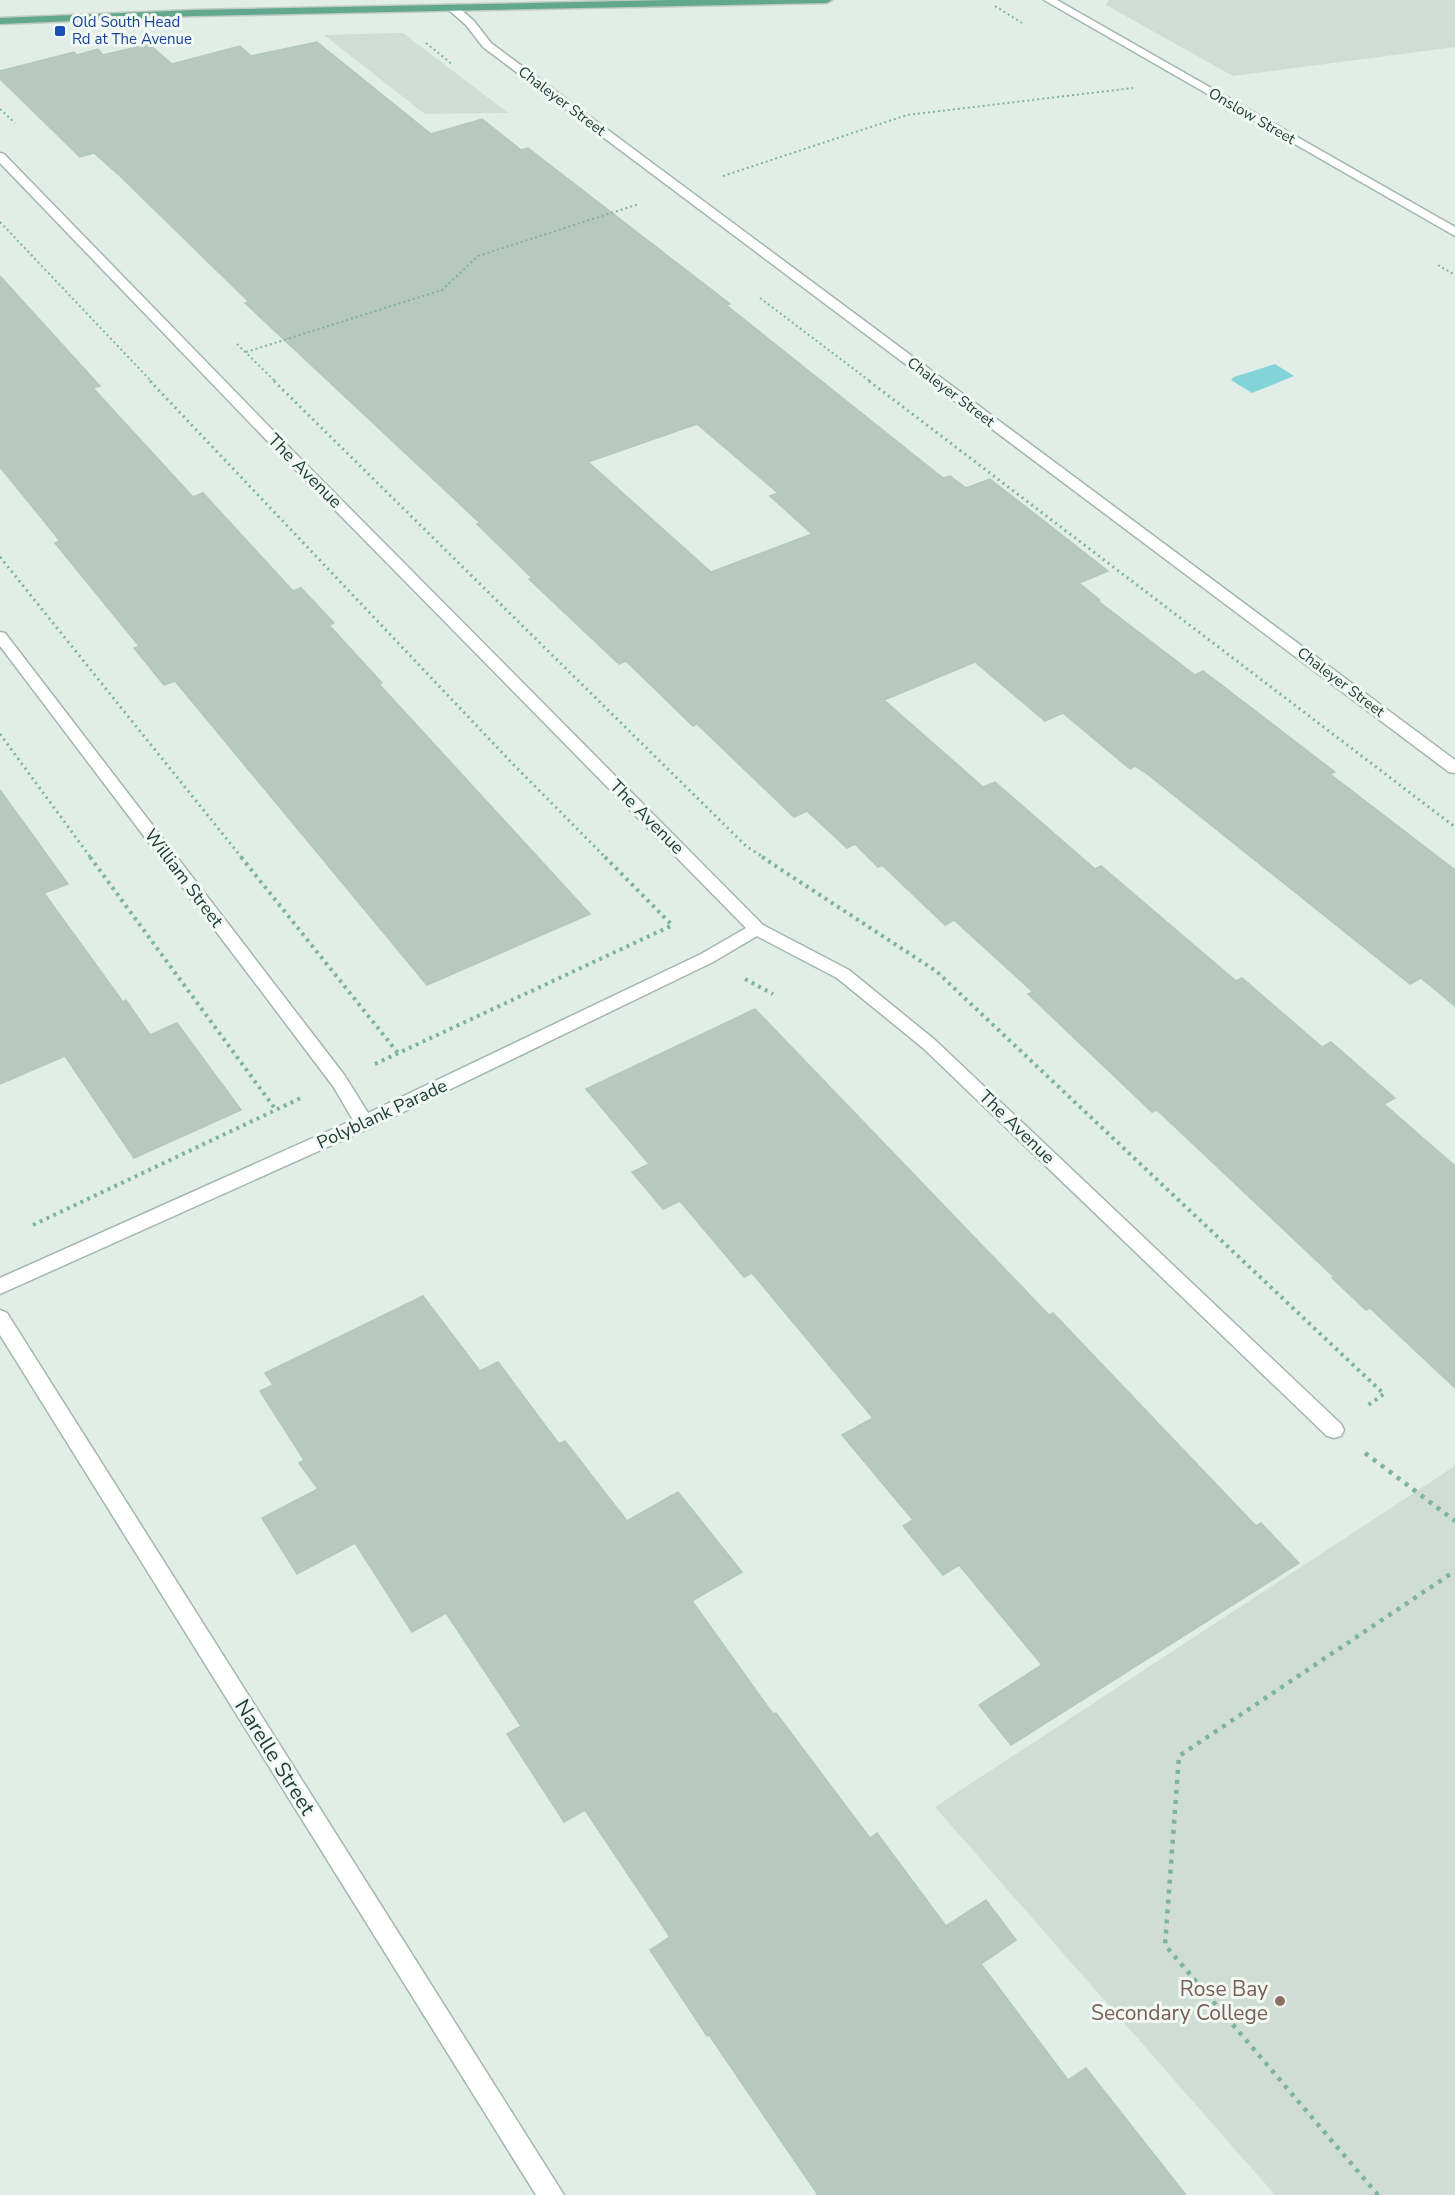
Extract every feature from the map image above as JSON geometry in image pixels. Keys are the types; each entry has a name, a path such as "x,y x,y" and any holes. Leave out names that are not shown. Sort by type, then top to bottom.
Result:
{"main road":[{"path":"0,21 206,13 827,0"}],"street":[{"name":"Onslow Street","path":"1049,0 1455,232"},
{"name":"Chaleyer Street","path":"454,9 470,23 487,45 1455,768"},
{"name":"The Avenue","path":"0,156 282,448 757,929 843,974 929,1044 1334,1430"},
{"name":"William Street","path":"0,636 339,1081 364,1123"},
{"name":"Polyblank Parade","path":"0,1287 364,1123 707,958 757,929"},
{"name":"Narelle Street","path":"0,1318 550,2195"}],"path":[{"path":"424,42 459,69"},
{"path":"0,109 17,126"},
{"path":"630,197 648,211"},
{"path":"0,222 503,754 672,925"},
{"path":"751,291 900,408 1455,827"},
{"path":"237,343 747,847 936,971 1384,1394 1334,1430 1455,1521"},
{"path":"0,557 398,1053"},
{"path":"0,734 276,1110"},
{"path":"1378,2195 1165,1945 1179,1756 1455,1571"}],"shaded area":[{"path":"1109,0 1455,0 1455,47 1233,76 1106,5"},
{"path":"403,33 508,113 425,114 324,35"},
{"name":"Rose Bay Secondary College","path":"1455,1466 1455,2195 1275,2195 935,1807"}],"water":[{"path":"1275,364 1294,376 1252,393 1231,380 1234,377"}],"building":[{"path":"317,42 431,134 482,119 521,150 528,148 730,304 726,305 943,478 950,476 966,488 990,479 1108,571 1079,583 1100,600 1098,601 1195,675 1203,671 1335,772 1330,774 1455,870 1455,1006 1421,978 1410,984 1146,773 1135,766 1130,769 1063,713 1045,721 975,662 884,700 983,787 995,782 1095,869 1101,866 1236,981 1242,978 1322,1047 1331,1042 1395,1098 1384,1104 1455,1166 1455,1388 1370,1308 1366,1310 1157,1110 1152,1112 1028,994 1033,992 954,920 945,925 882,865 878,867 855,844 847,848 807,811 794,817 697,724 693,726 626,661 619,664 529,579 532,578 477,524 480,523 245,303 249,302 120,176 94,153 80,157 0,79 0,71 74,52 77,55 98,49 103,55 149,44 172,64 240,46 251,56","holes":["697,424 778,493 770,496 812,534 711,572 588,462"]},
{"path":"0,276 100,386 93,388 193,497 203,493 293,591 301,588 334,623 329,625 382,683 379,684 590,914 427,985 175,681 164,685 134,648 139,646 55,543 60,541 0,467"},
{"path":"0,790 68,884 44,893 123,1002 126,1000 150,1035 177,1023 241,1110 134,1158 65,1056 0,1084"},
{"path":"755,1009 1049,1315 1053,1313 1256,1526 1261,1523 1299,1563 1011,1745 979,1705 1042,1665 959,1565 943,1575 903,1526 913,1520 842,1435 873,1418 752,1273 744,1277 680,1201 663,1209 632,1172 649,1164 586,1089"},
{"path":"423,1296 480,1371 498,1362 559,1444 565,1441 627,1521 678,1492 742,1572 692,1601 773,1714 776,1713 870,1838 877,1833 946,1926 986,1900 1016,1940 981,1964 1068,2080 1086,2068 1186,2195 818,2195 650,1950 670,1937 585,1810 564,1822 507,1734 521,1726 446,1613 412,1632 355,1543 297,1574 262,1518 318,1489 299,1463 304,1460 260,1391 273,1385 265,1373"}],"place":[{"name":"Old South Head Rd at The Avenue","path":"60,31"},
{"name":"Rose Bay Secondary College","path":"1280,2001"}]}
